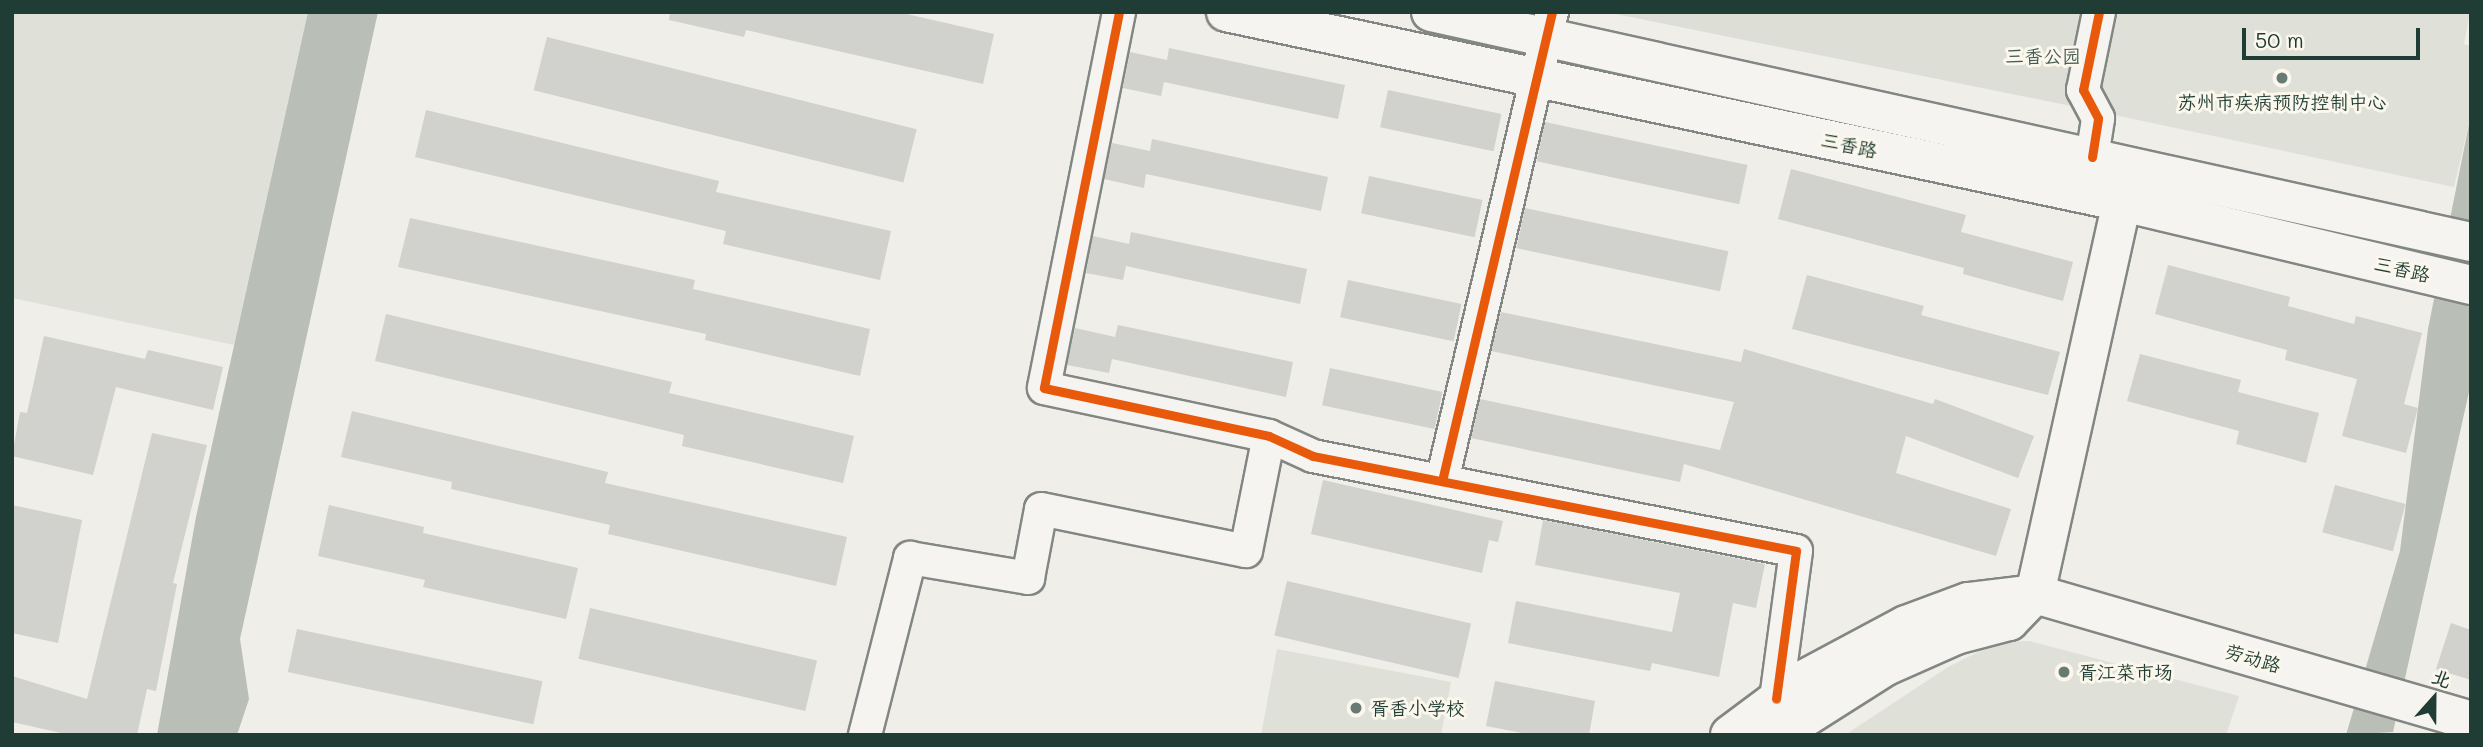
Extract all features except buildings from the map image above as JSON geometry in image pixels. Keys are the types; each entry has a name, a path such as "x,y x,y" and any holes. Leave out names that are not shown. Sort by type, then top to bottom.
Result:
{"main road":[{"name":"三香路","path":"1226,12 2123,202 2471,285"},
{"name":"三香路","path":"1431,12 1548,25 2130,166 2456,238"},
{"path":"1730,735 1846,689 1908,655 1956,635 2009,621 2035,594 2130,166"},
{"name":"劳动路","path":"2035,594 2471,721"}],"street":[{"path":"1119,12 1044,388 1269,436 1313,456 1796,551 1776,717"},
{"path":"2092,157 2098,118 2082,90 2099,12"},
{"path":"1443,481 1533,78 1548,25"},
{"path":"865,735 910,558 1028,578 1041,509 1247,551 1269,436"}],"shaded area":[{"path":"12,12 308,12 234,345 12,298"},
{"path":"308,12 378,12 240,639 249,699 237,735 157,735 196,517"},
{"name":"苏州市疾病预防控制中心","path":"2105,12 2470,12 2464,44 2471,46 2471,114 2454,187 2086,109"},
{"path":"2471,114 2471,383 2393,732 2346,735 2400,551 2428,329"},
{"name":"胥江菜市场","path":"2029,641 2239,696 2226,735 1845,735 1948,667 1998,642"},
{"name":"胥香小学校","path":"1277,649 1451,682 1441,735 1261,735"}],"green space":[{"name":"三香公园","path":"1606,12 2105,12 2086,109"}],"cycle path":[{"path":"1119,12 1044,388 1269,436 1313,456 1796,551 1776,699"},
{"path":"1442,481 1552,12"},
{"path":"2092,157 2098,118 2083,90 2099,12"}],"place":[{"name":"苏州市疾病预防控制中心","path":"2282,78"},
{"name":"胥江菜市场","path":"2064,672"},
{"name":"胥香小学校","path":"1356,708"}]}
